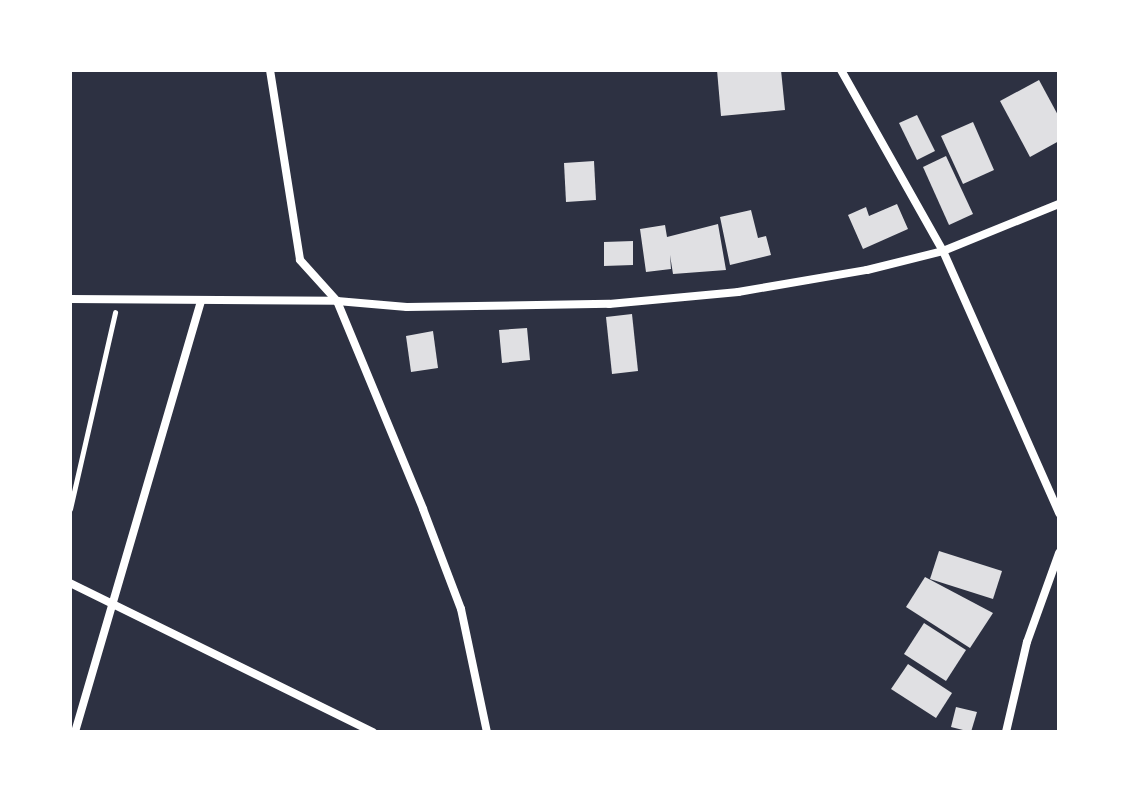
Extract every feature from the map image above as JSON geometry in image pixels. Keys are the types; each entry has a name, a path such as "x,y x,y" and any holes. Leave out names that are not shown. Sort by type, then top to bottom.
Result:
{"street":[{"path":"270,70 300,260 337,301 461,609 487,732"},
{"path":"841,70 943,251 1059,513"},
{"path":"70,299 337,301 407,307 609,304 738,292 867,270 943,251 1059,204"},
{"path":"75,732 201,300"},
{"path":"1006,732 1027,642 1059,553"},
{"path":"70,583 373,732"}],"path":[{"path":"70,509 117,299"}],"building":[{"path":"717,70 781,70 785,110 721,116"},
{"path":"1039,80 1059,117 1059,141 1030,157 1000,101"},
{"path":"917,115 935,151 917,160 899,123"},
{"path":"973,122 994,170 963,184 941,136"},
{"path":"946,156 973,214 949,225 923,167"},
{"path":"594,161 596,200 566,202 564,163"},
{"path":"897,204 908,229 863,249 848,215 866,207 869,216"},
{"path":"751,210 758,238 766,236 771,255 730,265 720,217"},
{"path":"718,224 726,270 673,274 670,255 671,269 646,272 640,229 665,225 667,237"},
{"path":"633,241 633,265 604,266 604,242"},
{"path":"632,314 638,371 612,374 606,317"},
{"path":"527,328 530,360 502,363 499,330"},
{"path":"433,331 438,368 411,372 406,336"},
{"path":"939,551 1002,571 993,599 930,579"},
{"path":"925,577 993,613 970,648 906,607"},
{"path":"924,623 966,650 946,681 904,654"},
{"path":"908,664 952,693 936,718 891,689"},
{"path":"956,707 977,712 971,732 951,727"}]}
